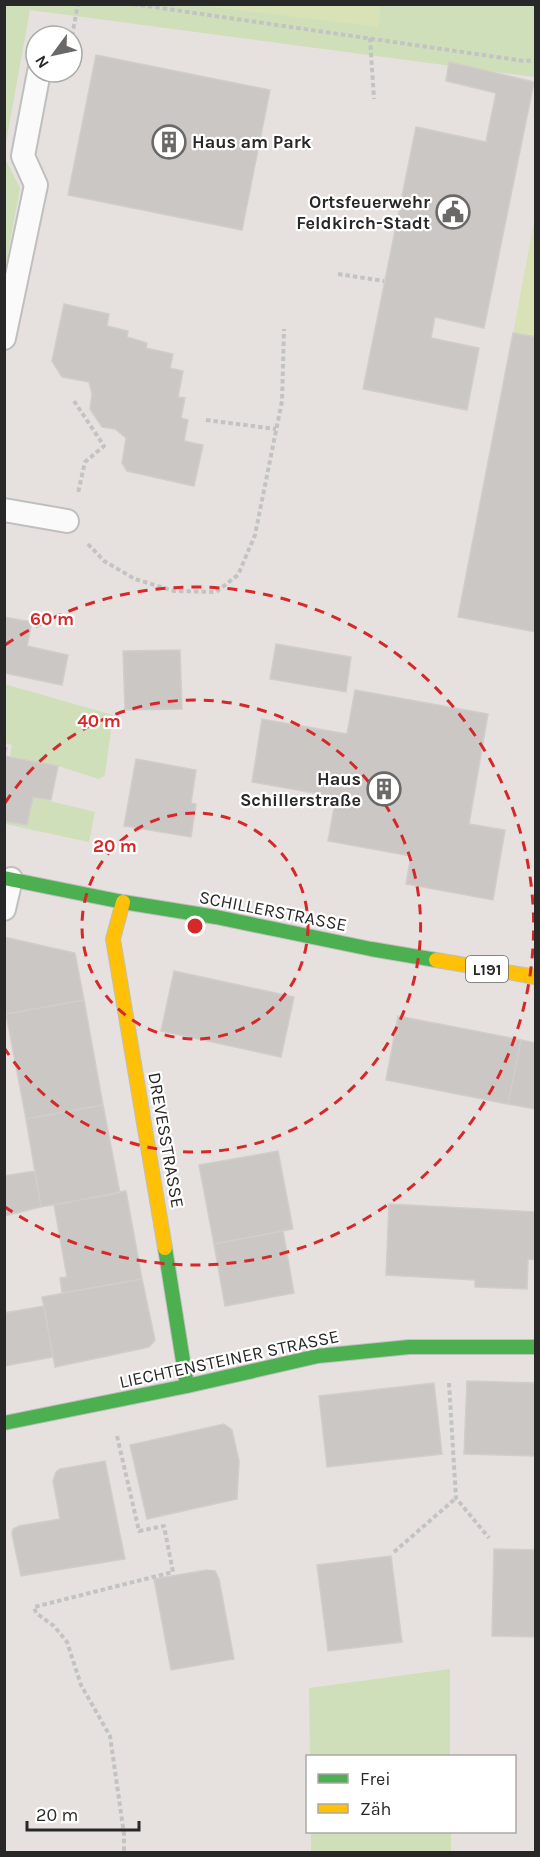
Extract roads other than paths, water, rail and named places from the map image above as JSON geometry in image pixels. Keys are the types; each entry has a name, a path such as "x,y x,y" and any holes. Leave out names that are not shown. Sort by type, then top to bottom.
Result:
{"street":[{"name":"SCHILLERSTRASSE","path":"8,879 123,902 216,917 371,949 536,977"},
{"name":"DREVESSTRASSE","path":"123,902 113,939 150,1150 187,1386"},
{"name":"LIECHTENSTEINER STRASSE","path":"4,1423 187,1386 318,1356 409,1347 536,1347"}],"lane":[{"path":"4,338 36,184 23,156 37,84"},
{"path":"4,510 67,521"},
{"path":"4,909 8,879"}],"place":[{"name":"Haus am Park","path":"169,142"},
{"name":"Ortsfeuerwehr Feldkirch-Stadt","path":"453,212"},
{"name":"Haus Schillerstraße","path":"384,789"}]}
